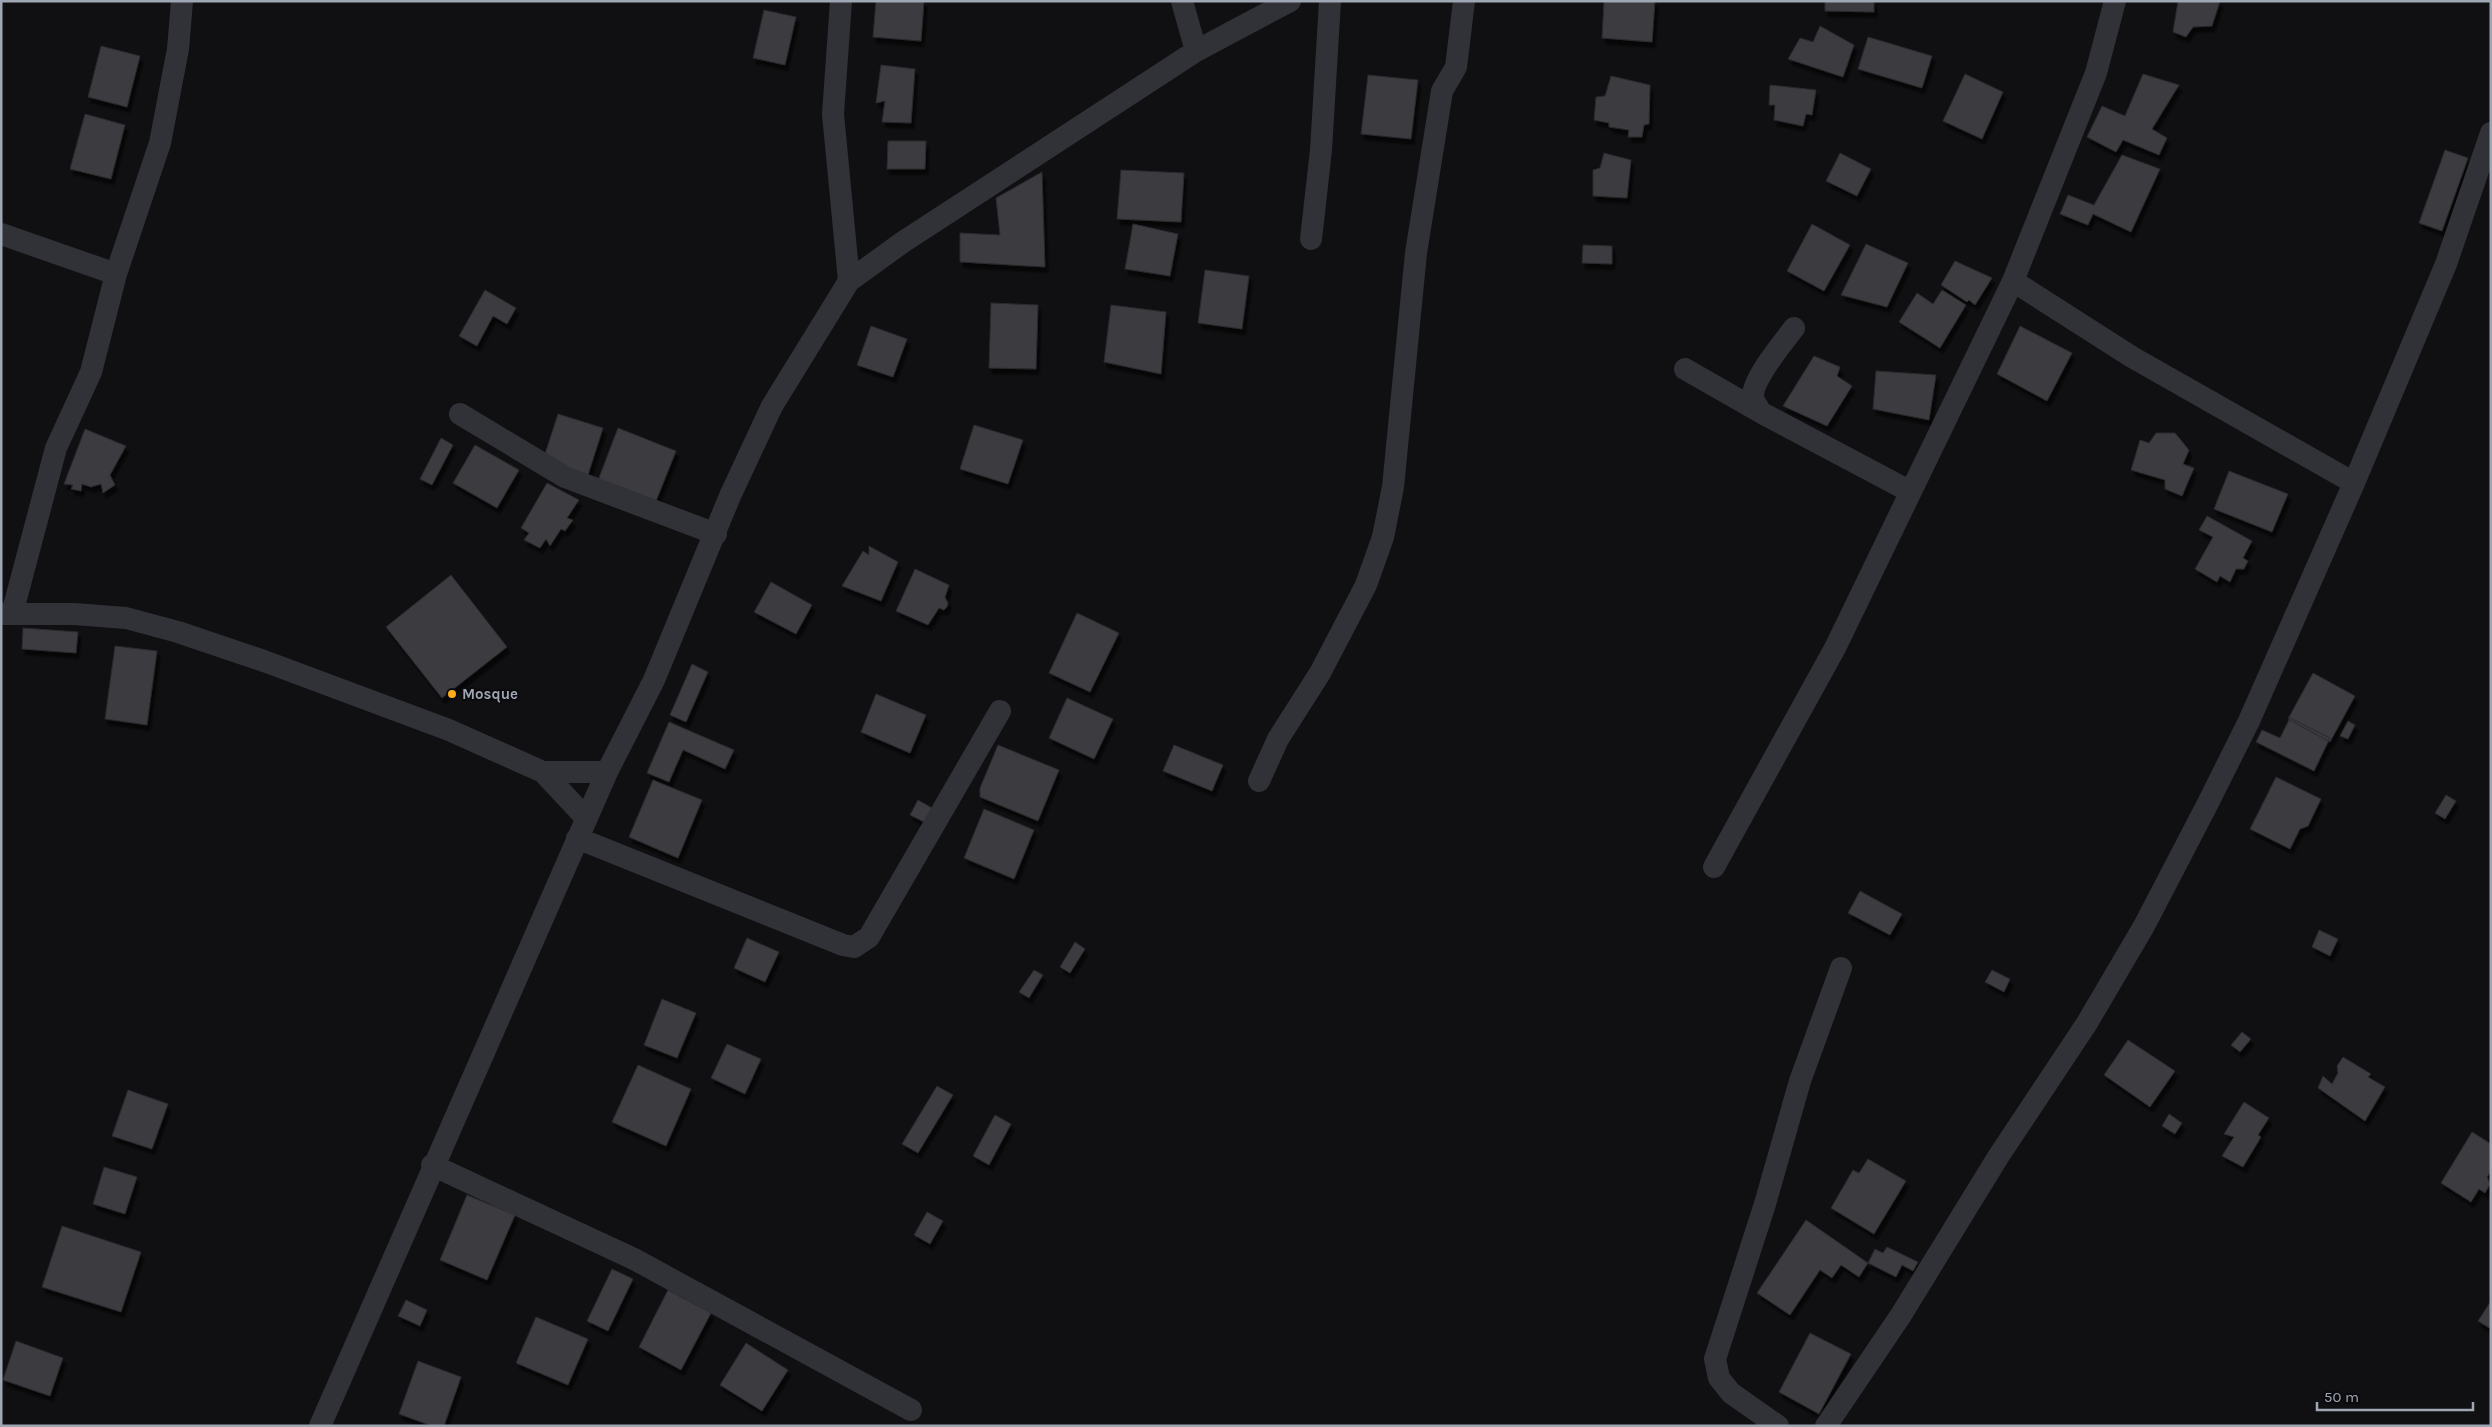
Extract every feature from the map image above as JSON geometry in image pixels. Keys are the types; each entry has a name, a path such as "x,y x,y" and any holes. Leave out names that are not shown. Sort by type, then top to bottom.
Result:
{"street":[{"path":"182,1 178,49 160,143 116,274 90,372 54,455 7,614 74,614 126,618 178,632 264,661 449,730 543,772 607,772"},
{"path":"840,1 833,114 849,281"},
{"path":"1182,1 1196,51"},
{"path":"320,1426 432,1165 607,772 654,680 716,534 730,496 772,406 849,281 903,242 1196,51 1290,1"},
{"path":"1312,239 1320,158 1330,1"},
{"path":"1259,781 1278,739 1320,673 1366,585 1383,537 1394,477 1416,253 1442,91 1456,67 1464,1"},
{"path":"1714,866 1835,648 1909,491 1968,377 2013,281 2096,73 2115,1"},
{"path":"1826,1426 1901,1315 1998,1157 2087,1023 2144,926 2249,720 2354,484 2446,264 2491,133"},
{"path":"1,234 116,274"},
{"path":"2013,281 2132,356 2354,484"},
{"path":"1762,414 1754,403 1753,394 1761,375 1794,328"},
{"path":"1685,369 1762,414 1909,491"},
{"path":"460,414 565,478 716,534"},
{"path":"543,772 582,828 843,945 854,947 869,937 1000,711"},
{"path":"1778,1426 1731,1393 1719,1378 1715,1359 1765,1204 1800,1081 1841,968"},
{"path":"432,1165 634,1259 911,1410"}],"building":[{"path":"876,1 924,1 921,41 873,37"},
{"path":"1604,1 1655,1 1652,42 1602,38"},
{"path":"1825,1 1874,1 1874,12 1825,11"},
{"path":"2178,1 2220,1 2212,26 2193,27 2186,37 2173,32"},
{"path":"764,10 796,17 785,65 753,58"},
{"path":"1820,26 1854,45 1843,77 1788,59 1800,38 1813,42"},
{"path":"1868,37 1932,56 1922,88 1858,69"},
{"path":"101,46 140,56 127,107 88,97"},
{"path":"881,65 915,69 911,123 882,122 885,101 876,103"},
{"path":"1965,74 2003,92 1982,139 1943,121"},
{"path":"2143,74 2179,85 2152,129 2167,138 2159,155 2123,140 2116,152 2087,137 2102,106 2125,116"},
{"path":"1368,75 1418,80 1411,139 1361,134"},
{"path":"1611,76 1650,85 1649,124 1644,125 1642,137 1628,137 1629,130 1609,127 1609,123 1594,120 1596,97 1605,96"},
{"path":"1770,85 1816,90 1812,115 1806,114 1803,126 1774,120 1775,105 1769,105"},
{"path":"85,114 125,125 111,179 70,169"},
{"path":"888,141 926,141 925,169 887,169"},
{"path":"2445,150 2468,158 2442,231 2419,223"},
{"path":"1604,153 1631,160 1627,198 1593,196 1593,170 1600,168"},
{"path":"1840,153 1871,169 1857,196 1826,181"},
{"path":"2122,155 2160,169 2131,232 2093,214 2088,225 2060,214 2068,195 2094,205"},
{"path":"1121,170 1184,173 1181,222 1117,219"},
{"path":"1042,172 1045,267 960,262 960,233 1000,235 996,198"},
{"path":"1133,224 1178,234 1170,276 1125,269"},
{"path":"1812,224 1850,245 1824,291 1787,271"},
{"path":"1866,244 1908,263 1887,307 1841,295"},
{"path":"1583,245 1612,246 1612,264 1582,263"},
{"path":"1955,261 1992,278 1975,305 1941,285"},
{"path":"1205,270 1249,276 1242,329 1198,323"},
{"path":"485,290 516,308 507,324 493,316 477,346 459,336"},
{"path":"1942,290 1966,305 1940,348 1899,322 1917,293 1933,304"},
{"path":"991,303 1038,305 1036,369 989,368"},
{"path":"1111,305 1166,312 1161,374 1104,362"},
{"path":"871,326 907,339 893,377 857,365"},
{"path":"2020,326 2072,353 2047,401 1997,374"},
{"path":"1814,356 1840,367 1837,376 1852,386 1827,426 1783,406"},
{"path":"1876,371 1936,375 1929,420 1873,409"},
{"path":"558,414 603,428 588,475 543,460"},
{"path":"974,425 1023,440 1008,484 960,469"},
{"path":"618,428 676,451 654,506 597,483"},
{"path":"85,429 126,446 110,475 115,485 103,493 101,484 91,487 82,484 81,491 71,489 73,485 64,484"},
{"path":"2156,433 2175,433 2189,450 2183,464 2194,468 2182,496 2165,489 2165,480 2131,470 2140,440 2149,443"},
{"path":"441,438 453,445 432,485 420,479"},
{"path":"475,445 519,470 497,508 453,483"},
{"path":"2229,471 2288,494 2272,532 2214,509"},
{"path":"547,483 579,500 567,518 573,520 565,531 561,529 550,546 546,539 540,548 524,540 529,533 521,528"},
{"path":"2207,516 2252,541 2243,558 2248,561 2244,569 2236,569 2230,582 2220,576 2217,582 2195,569 2213,537 2199,530"},
{"path":"869,546 898,562 881,601 842,586 863,551 869,555"},
{"path":"915,569 949,585 945,597 948,603 947,607 944,610 939,608 928,625 896,611"},
{"path":"451,575 507,647 442,698 386,627"},
{"path":"771,582 812,605 796,634 754,612"},
{"path":"1077,613 1119,633 1090,692 1049,673"},
{"path":"23,628 78,632 76,653 22,649"},
{"path":"115,646 157,651 147,725 105,719"},
{"path":"692,664 708,672 686,722 670,715"},
{"path":"2313,673 2355,696 2330,742 2288,719"},
{"path":"876,694 926,715 910,753 861,732"},
{"path":"1067,698 1113,719 1094,759 1049,738"},
{"path":"2290,718 2330,738 2314,771 2256,742 2262,730 2280,738"},
{"path":"2348,721 2355,725 2348,739 2340,736"},
{"path":"669,722 734,750 725,769 683,750 669,782 647,773"},
{"path":"998,745 1059,770 1038,821 980,797 980,788"},
{"path":"1174,745 1223,765 1212,791 1163,771"},
{"path":"2276,777 2321,799 2308,826 2300,829 2290,849 2250,829"},
{"path":"653,780 702,800 678,858 629,837"},
{"path":"2446,795 2456,801 2445,819 2435,813"},
{"path":"918,800 932,808 924,822 910,815"},
{"path":"984,809 1034,830 1014,879 964,858"},
{"path":"1860,891 1902,914 1890,935 1848,913"},
{"path":"2319,930 2338,939 2330,956 2312,947"},
{"path":"747,938 779,952 765,982 734,968"},
{"path":"1075,942 1085,949 1070,973 1060,967"},
{"path":"1034,970 1043,975 1029,998 1019,992"},
{"path":"1992,970 2010,979 2004,992 1985,982"},
{"path":"662,999 696,1013 677,1058 644,1045"},
{"path":"2242,1032 2251,1039 2240,1052 2231,1045"},
{"path":"2128,1040 2175,1071 2150,1107 2104,1075"},
{"path":"727,1044 761,1059 745,1094 711,1078"},
{"path":"2343,1057 2371,1074 2368,1077 2385,1087 2365,1121 2318,1088 2323,1076 2332,1084 2338,1073 2337,1066"},
{"path":"638,1065 691,1089 666,1146 612,1122"},
{"path":"937,1086 953,1095 918,1153 902,1144"},
{"path":"128,1090 168,1104 152,1149 112,1136"},
{"path":"2244,1102 2269,1118 2258,1135 2261,1137 2243,1167 2222,1156 2234,1137 2224,1134"},
{"path":"2169,1114 2182,1123 2175,1134 2162,1126"},
{"path":"995,1115 1011,1124 989,1165 973,1156"},
{"path":"2472,1132 2491,1144 2491,1171 2487,1177 2490,1184 2485,1193 2479,1189 2471,1202 2441,1183"},
{"path":"1868,1159 1906,1181 1874,1234 1831,1208 1853,1170 1859,1173"},
{"path":"104,1167 137,1177 125,1214 93,1204"},
{"path":"467,1195 515,1215 487,1280 440,1260"},
{"path":"927,1212 943,1221 930,1244 914,1235"},
{"path":"1806,1220 1868,1263 1859,1277 1841,1265 1832,1278 1820,1270 1790,1315 1757,1293"},
{"path":"62,1226 141,1252 121,1312 42,1287"},
{"path":"1887,1247 1918,1262 1913,1271 1902,1265 1896,1277 1868,1263 1875,1249 1883,1253"},
{"path":"612,1269 633,1279 608,1331 587,1321"},
{"path":"668,1290 711,1313 681,1370 639,1347"},
{"path":"406,1300 427,1310 420,1326 398,1316"},
{"path":"2491,1301 2491,1329 2478,1321"},
{"path":"536,1317 588,1339 568,1385 516,1363"},
{"path":"1810,1333 1851,1354 1819,1414 1779,1392"},
{"path":"16,1341 63,1358 50,1396 3,1380"},
{"path":"746,1343 788,1370 762,1411 720,1385"},
{"path":"418,1361 461,1377 444,1426 432,1426 399,1414"}],"place":[{"name":"Mosque","path":"452,694"}]}
